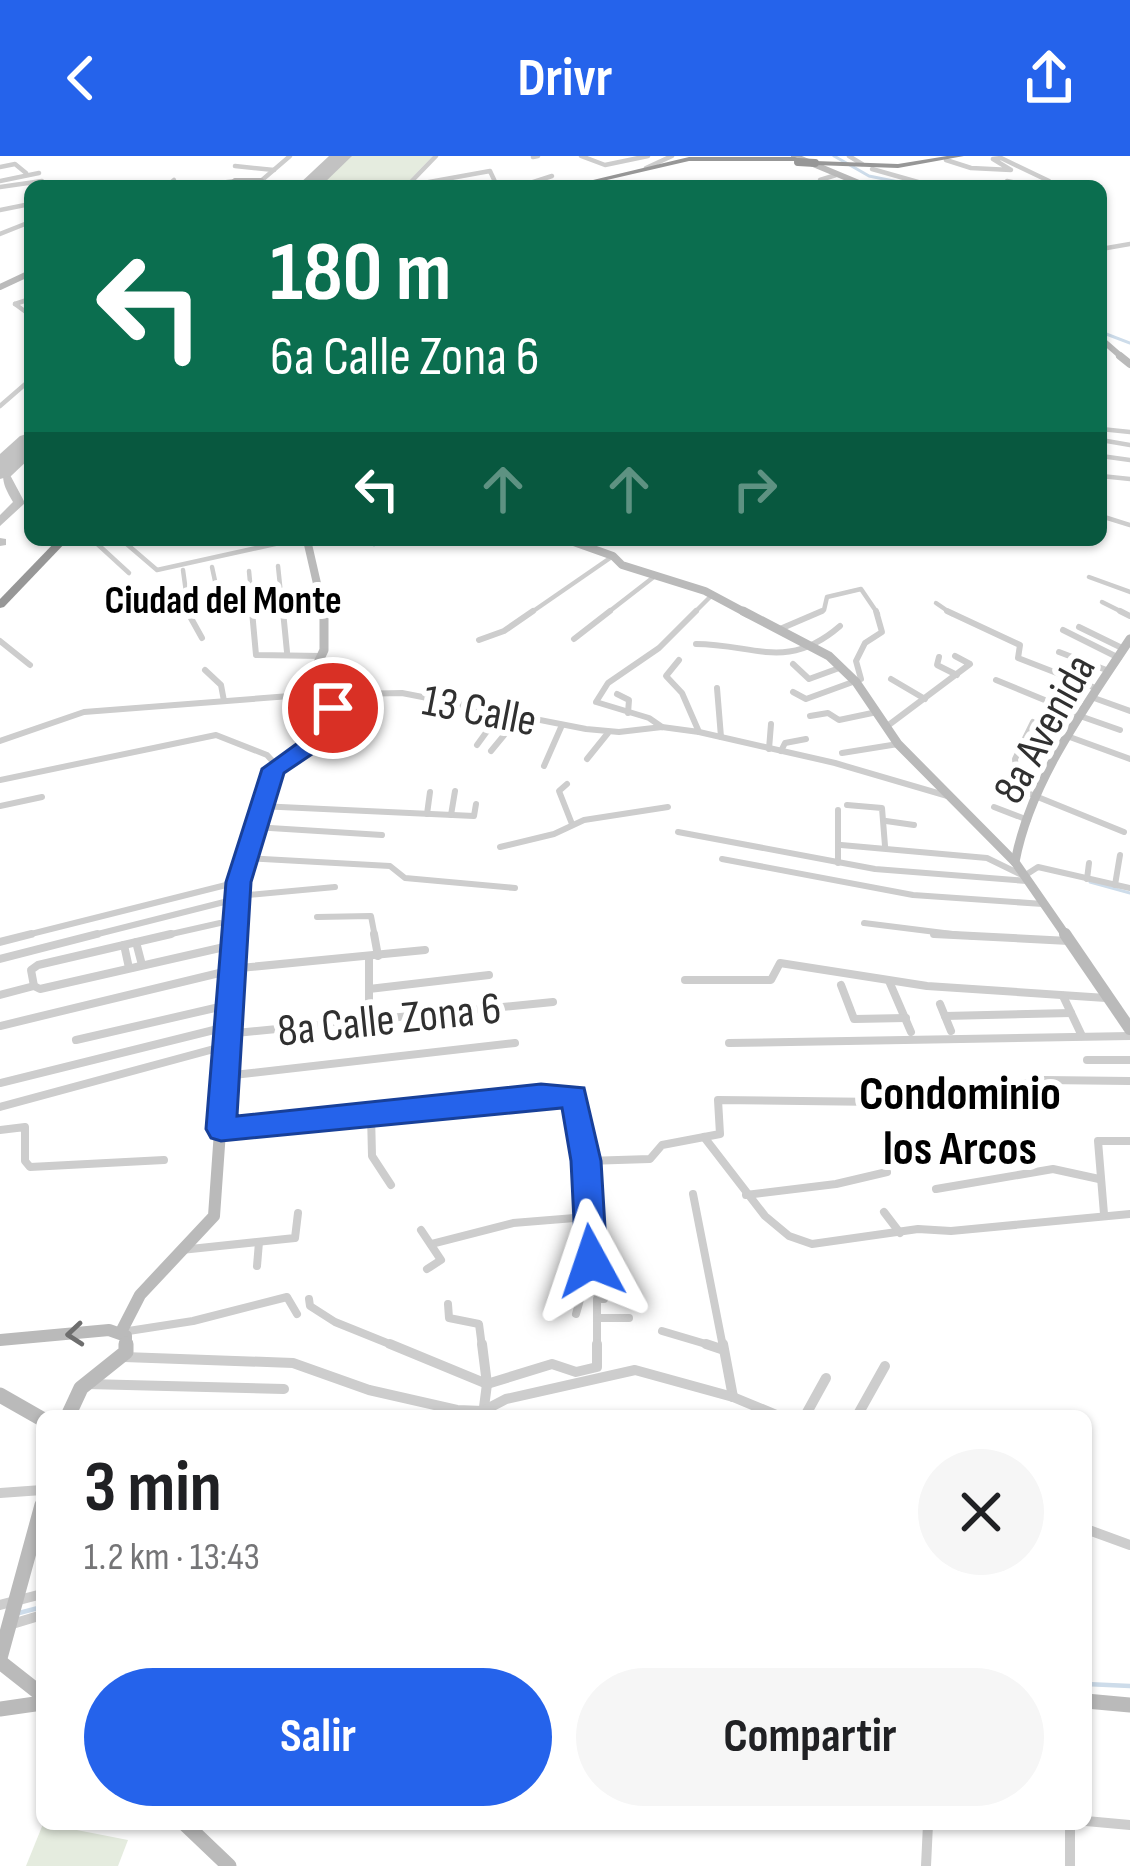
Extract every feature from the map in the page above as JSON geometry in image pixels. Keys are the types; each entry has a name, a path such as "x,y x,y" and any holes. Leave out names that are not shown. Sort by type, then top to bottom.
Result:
{"highway":[{"path":"647,169 678,158 796,159 837,167 952,157"},
{"path":"600,180 715,159 796,159"},
{"path":"0,599 54,546"}],"street":[{"path":"243,156 235,166 274,170"},
{"path":"262,180 290,156"},
{"path":"413,180 435,157 448,156"},
{"path":"581,156 594,164 620,164 648,156"},
{"path":"859,164 872,156"},
{"path":"952,157 971,168 1011,169 993,159 998,158 1047,180"},
{"path":"796,159 837,167 852,180 862,177 859,164"},
{"path":"0,177 15,164 27,175"},
{"path":"859,164 913,180"},
{"path":"820,180 837,167"},
{"path":"440,180 490,171 494,180"},
{"path":"0,177 39,172"},
{"path":"540,180 552,176"},
{"path":"1107,344 1130,364"},
{"path":"0,406 24,385"},
{"path":"100,546 129,573"},
{"path":"129,546 157,570 266,546"},
{"path":"303,694 306,677 322,656 321,594 310,546"},
{"path":"585,546 614,556 622,565 712,594 842,667 898,744 1015,862"},
{"path":"479,640 521,620 614,556"},
{"path":"212,566 220,604"},
{"path":"278,566 287,652"},
{"path":"183,571 188,607 202,638"},
{"path":"249,571 256,655 322,656"},
{"path":"574,639 656,576"},
{"path":"1089,577 1130,592"},
{"path":"780,629 823,611 827,597 861,589 882,619 883,630 865,643 856,661 861,679 806,699 793,692"},
{"path":"160,600 188,607 321,594"},
{"path":"662,727 649,718 596,702 608,683 658,648 712,594"},
{"path":"1102,602 1130,616"},
{"path":"936,603 958,618 1020,644 1018,658 1130,711"},
{"path":"696,644 730,645 770,655 827,638 840,626"},
{"path":"1079,627 1124,648"},
{"path":"1063,629 1124,648"},
{"path":"0,641 30,664"},
{"name":"8a Avenida","path":"1124,648 1067,736 1015,862 1130,1033"},
{"path":"1059,652 1111,671"},
{"path":"886,727 970,663 955,656"},
{"path":"939,657 937,665 957,675"},
{"path":"679,660 666,676 682,692 699,732"},
{"path":"793,664 809,679 842,667"},
{"path":"205,670 222,686 224,700"},
{"path":"891,679 925,699"},
{"path":"996,680 1120,730"},
{"path":"717,688 721,736"},
{"name":"13 Calle","path":"0,741 68,715 303,694 415,694 609,732 662,727 721,736 955,798"},
{"path":"121,1332 133,1304 216,1210 238,882 276,765 324,735 334,713 326,694"},
{"path":"616,694 629,700 628,713"},
{"path":"477,745 501,712"},
{"path":"810,716 828,713 839,720 878,712"},
{"path":"490,752 519,717"},
{"path":"1033,722 1015,759 1016,786 1124,832"},
{"path":"544,766 562,724"},
{"path":"769,749 771,724"},
{"path":"587,759 609,732"},
{"path":"0,780 216,735 267,755 276,765"},
{"path":"1067,736 1130,760"},
{"path":"781,751 785,743 806,739"},
{"path":"842,753 898,744"},
{"path":"15,780 18,802"},
{"path":"567,784 560,791 571,825"},
{"path":"452,815 455,791"},
{"path":"427,814 430,792"},
{"path":"0,806 42,797"},
{"path":"259,806 474,816 476,804"},
{"path":"847,805 880,807 886,821 885,846"},
{"path":"500,847 571,825 668,807"},
{"path":"994,807 1029,820"},
{"path":"838,810 838,863"},
{"path":"886,821 914,824"},
{"path":"253,827 382,836"},
{"path":"678,832 838,863 1025,878 1038,867 1130,888"},
{"path":"841,845 993,859 1025,878"},
{"path":"1115,886 1120,855"},
{"path":"244,858 392,866 403,878 515,888"},
{"path":"722,859 914,895 1043,904"},
{"path":"1087,879 1089,863"},
{"path":"0,942 238,882"},
{"path":"0,959 236,898 335,887"},
{"path":"316,917 370,916 374,956 369,1020"},
{"path":"35,987 34,967 220,923"},
{"path":"864,923 945,936 1069,941"},
{"path":"136,942 142,965"},
{"path":"124,945 129,968"},
{"path":"0,995 233,945"},
{"path":"0,1026 232,971 424,950"},
{"path":"685,980 771,980 780,963 888,980 1108,998"},
{"path":"369,989 489,975"},
{"path":"888,980 911,1032"},
{"path":"841,985 854,1019 906,1018"},
{"path":"1063,996 1082,1036"},
{"name":"8a Calle Zona 6","path":"0,1083 225,1036 553,1003"},
{"path":"940,1004 951,1031"},
{"path":"76,1040 228,1005"},
{"path":"945,1016 1071,1013"},
{"path":"1030,1014 1037,1031"},
{"path":"987,1015 994,1031"},
{"path":"729,1043 1130,1033"},
{"path":"0,1107 225,1036"},
{"path":"225,1076 515,1042"},
{"path":"1087,1060 1130,1060"},
{"path":"586,1161 650,1159 657,1155 658,1147 722,1132 715,1103 720,1100 880,1102 932,1099 1044,1080 1130,1083"},
{"path":"221,1129 548,1095 575,1097 586,1161 591,1264 576,1313"},
{"path":"371,1113 372,1156 391,1185"},
{"path":"0,1130 26,1127 26,1165 164,1160"},
{"path":"704,1138 769,1222 802,1244 854,1243 928,1226 951,1231 1130,1214"},
{"path":"1104,1214 1098,1141 1130,1141"},
{"path":"936,1190 1042,1170 1063,1169 1099,1179"},
{"path":"746,1196 797,1185 848,1183 887,1172"},
{"path":"693,1194 733,1397"},
{"path":"884,1212 900,1234"},
{"path":"179,1249 295,1238 298,1213"},
{"path":"431,1244 513,1223 587,1217"},
{"path":"421,1230 440,1262 427,1268"},
{"path":"257,1266 259,1242"},
{"path":"0,1340 173,1325 287,1297 297,1314"},
{"path":"309,1299 310,1306 335,1322 487,1384 552,1364 576,1372 596,1368 597,1299 604,1299"},
{"path":"448,1304 449,1318 479,1324 487,1384 483,1410"},
{"path":"597,1318 629,1318"},
{"path":"662,1331 721,1349"},
{"path":"71,1410 85,1384 122,1356 129,1342 121,1332"},
{"path":"122,1356 293,1364 457,1410"},
{"path":"860,1410 885,1366"},
{"path":"487,1410 499,1401 628,1370 733,1397 762,1410"},
{"path":"808,1410 826,1378"},
{"path":"85,1384 284,1389"},
{"path":"0,1395 36,1416"},
{"path":"0,1493 36,1490"},
{"path":"1092,1531 1130,1545"},
{"path":"36,1537 9,1604 0,1660 36,1693"},
{"path":"5,1629 36,1618"},
{"path":"0,1709 36,1700"},
{"path":"1092,1702 1130,1705"},
{"path":"1092,1822 1130,1825"},
{"path":"191,1830 229,1866"},
{"path":"926,1866 928,1830"},
{"path":"1070,1830 1070,1866"}],"shaded area":[{"path":"347,156 433,156 410,180 321,180"},
{"path":"41,1830 75,1830 128,1840 118,1866 26,1866"}],"waterway":[{"path":"834,156 869,176 889,180"},
{"path":"1107,334 1130,343"},
{"path":"1090,882 1130,893"},
{"path":"19,1613 36,1609"},
{"path":"1092,1684 1130,1686"}],"taxiway":[{"path":"0,522 19,503 3,473 12,459"}],"runway":[{"path":"315,180 341,156"},
{"path":"0,470 24,448"}],"district":[{"name":"Ciudad del Monte","path":"223,599"},
{"name":"Condominio los Arcos","path":"960,1120"}],"route":[{"path":"333,708 334,717 322,737 273,769 238,882 221,1129 541,1095 574,1096 586,1161 591,1261"}]}
